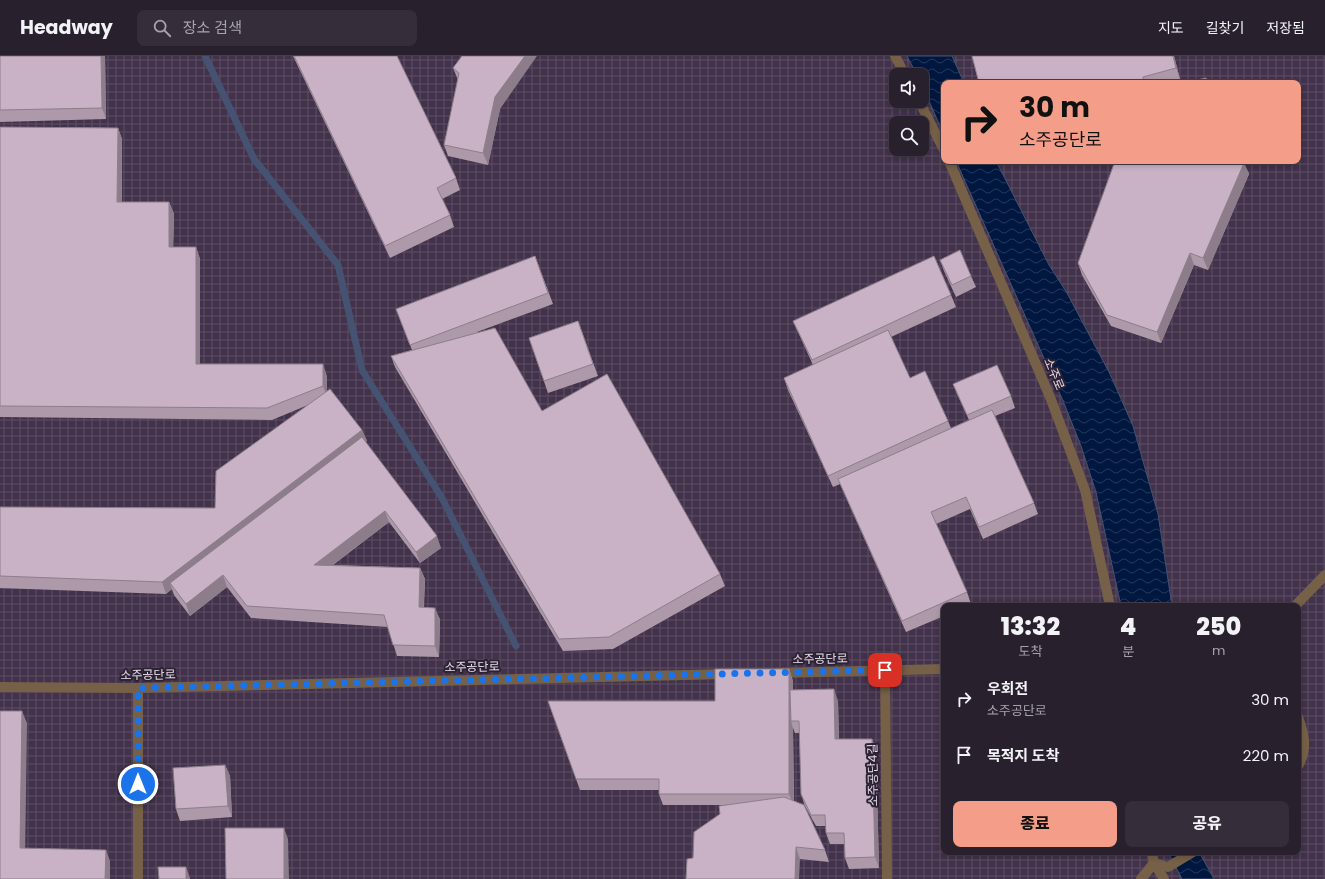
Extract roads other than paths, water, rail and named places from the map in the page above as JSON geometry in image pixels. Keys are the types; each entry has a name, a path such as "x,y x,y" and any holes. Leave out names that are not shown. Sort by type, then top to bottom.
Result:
{"street":[{"path":"895,56 901,68"},
{"path":"923,108 941,144"},
{"name":"소주로","path":"950,164 1050,397 1085,490 1109,603"},
{"path":"1298,603 1325,575"},
{"name":"소주공단로","path":"766,673 941,669"},
{"name":"소주공단4길","path":"885,670 887,879"},
{"name":"소주공단로","path":"0,688 138,688 742,674"},
{"path":"138,688 138,879"},
{"path":"1301,725 1305,736 1301,760"},
{"path":"1153,855 1154,863 1164,879"},
{"path":"1154,863 1168,867 1188,855"},
{"path":"1141,879 1154,863"}],"water":[{"path":"907,56 952,56 963,80 941,80 941,128 929,101 929,68 913,68"},
{"path":"957,164 998,164 1049,265 1067,293 1110,374 1133,426 1158,514 1172,603 1120,603 1096,492 1081,446 1064,403"},
{"path":"1170,855 1201,855 1214,879 1182,879"}],"waterway":[{"path":"205,56 254,159 338,265 362,370 442,498 516,646"}]}
